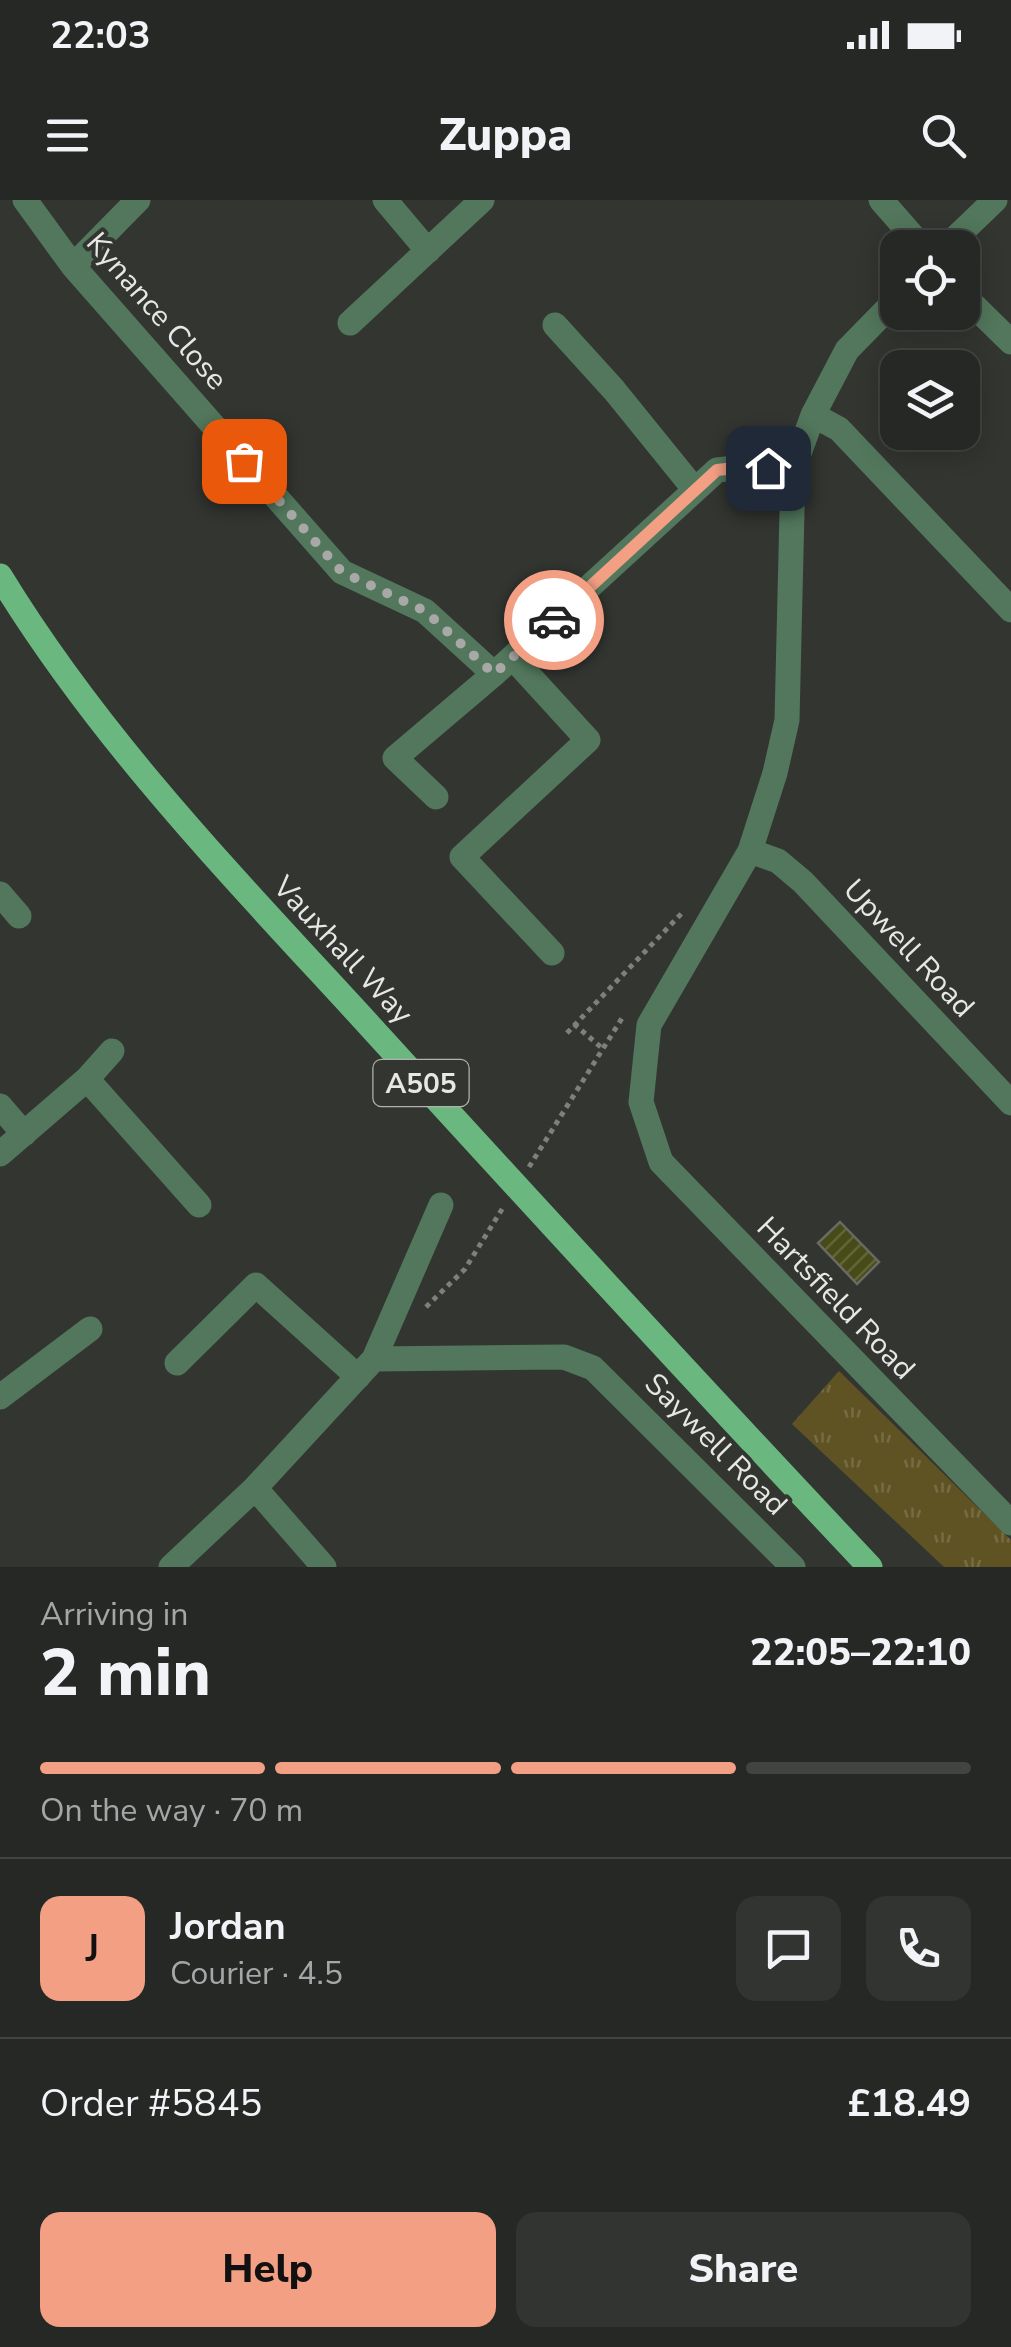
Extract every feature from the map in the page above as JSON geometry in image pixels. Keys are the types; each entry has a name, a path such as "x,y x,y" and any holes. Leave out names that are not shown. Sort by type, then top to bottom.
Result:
{"main road":[{"name":"Vauxhall Way","path":"0,576 44,648 116,742 227,872 870,1567"}],"street":[{"name":"Kynance Close","path":"25,200 73,266 342,572 425,611 503,666 588,740 462,857 552,952"},
{"path":"73,266 138,200"},
{"path":"386,200 428,251"},
{"path":"350,323 482,200"},
{"path":"881,200 907,230"},
{"path":"964,230 996,200"},
{"path":"980,312 1011,342"},
{"path":"750,851 776,773 786,720 793,470 812,414 847,350 880,316"},
{"path":"555,325 614,390 694,490"},
{"path":"812,414 852,442 1011,610"},
{"path":"436,797 395,758 503,666 717,470 793,470"},
{"name":"Hartsfield Road","path":"750,851 649,1025 641,1102 661,1162 1011,1522"},
{"name":"Upwell Road","path":"750,851 778,861 802,882 1011,1103"},
{"path":"0,894 20,916"},
{"path":"0,1154 87,1079 112,1052"},
{"path":"87,1079 199,1205"},
{"path":"0,1106 24,1134"},
{"path":"170,1567 255,1488 366,1368 441,1205"},
{"path":"178,1363 256,1284 366,1368"},
{"path":"0,1396 90,1329"},
{"name":"Saywell Road","path":"366,1368 564,1357 593,1368 793,1567"},
{"path":"255,1488 324,1567"}],"path":[{"path":"568,1032 688,907"},
{"path":"574,1024 602,1048"}],"green space":[{"path":"839,1371 1011,1540 1011,1567 944,1567 792,1424"}],"building":[{"path":"840,1222 879,1262 857,1284 818,1243"}],"way so far":[{"path":"244,461 342,572 425,611 494,674 554,620"}],"route":[{"path":"554,620 717,470 768,468"}]}
